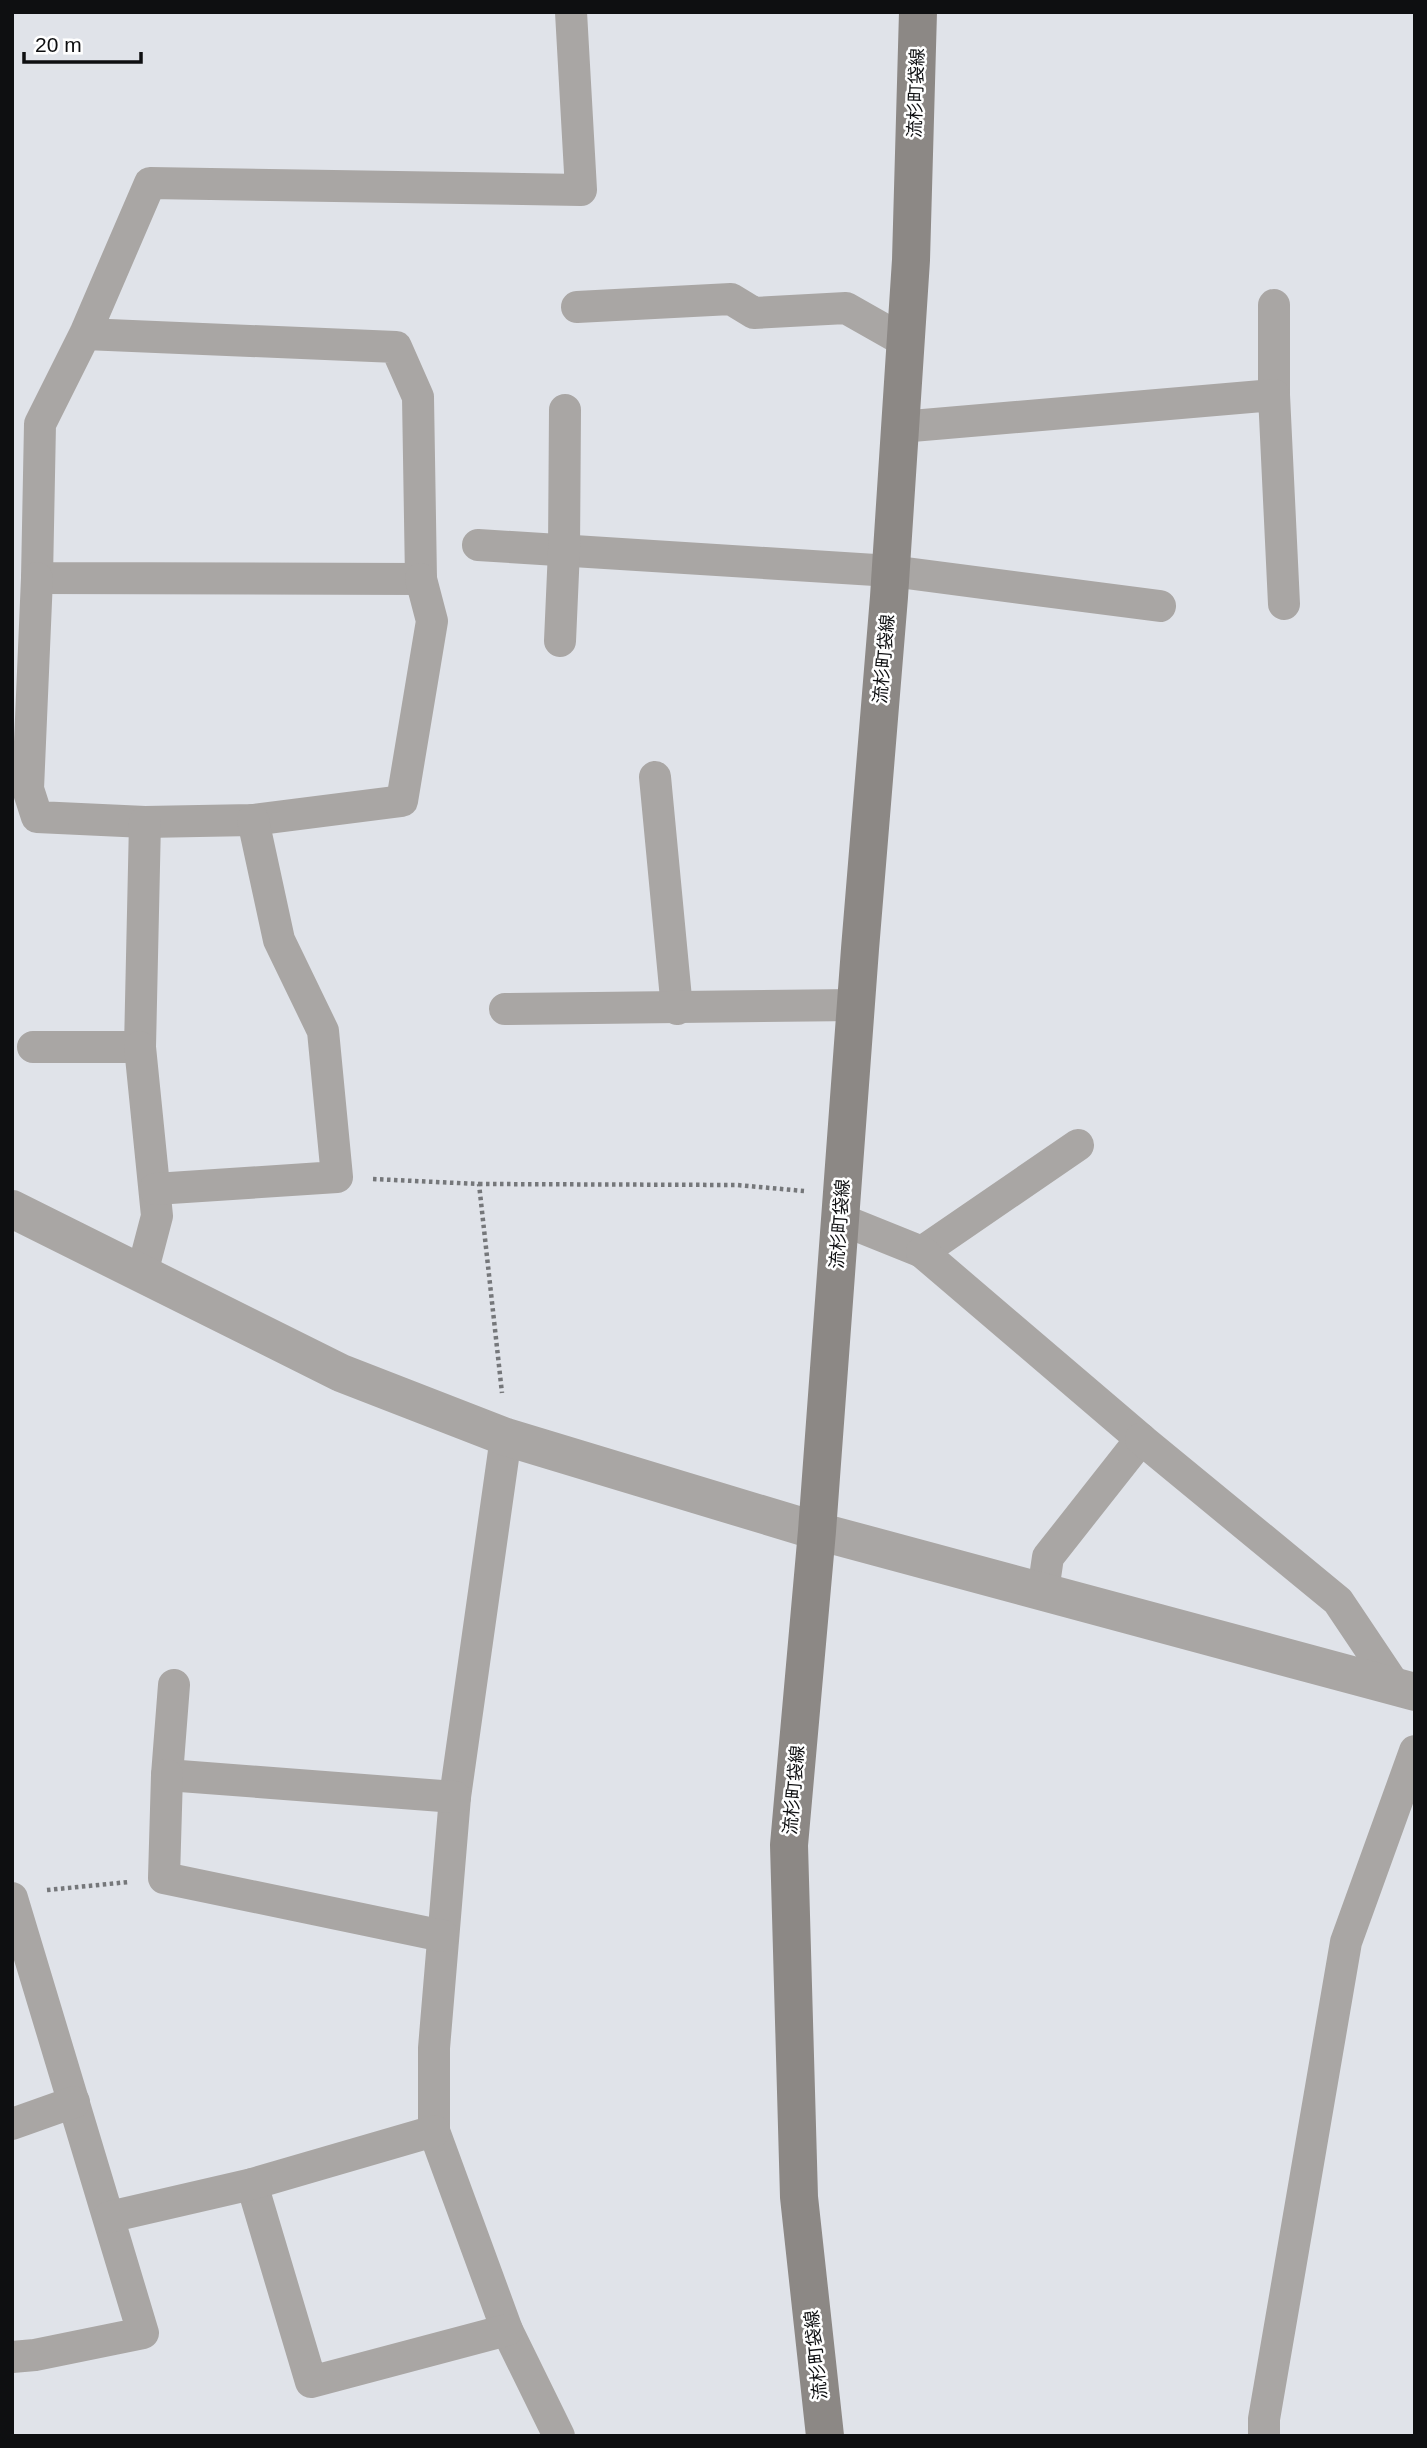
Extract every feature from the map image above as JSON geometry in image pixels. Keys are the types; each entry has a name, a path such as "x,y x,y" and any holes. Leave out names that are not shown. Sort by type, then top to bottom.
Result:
{"main road":[{"name":"流杉町袋線","path":"825,2436 799,2197 789,1844 817,1531 891,570 911,260 918,12"}],"street":[{"path":"85,334 396,347 418,397 421,579 432,621 402,801 253,820 145,822 37,817 28,789 40,424 85,334 150,183 581,190 571,12"},
{"path":"577,307 732,299 754,313 846,307 905,342"},
{"path":"1274,305 1274,395 1284,604"},
{"path":"900,427 1274,395"},
{"path":"560,641 565,410"},
{"path":"478,545 891,570 1160,606"},
{"path":"37,578 421,579"},
{"path":"655,777 677,1009"},
{"path":"155,1189 337,1177 323,1031 279,940 253,820"},
{"path":"142,1273 157,1216 140,1047 145,822"},
{"path":"505,1009 856,1005"},
{"path":"33,1047 140,1047"},
{"path":"922,1252 1078,1145"},
{"path":"841,1206 922,1252 1338,1601 1405,1689"},
{"path":"12,1209 341,1373 506,1437 817,1531 1405,1689"},
{"path":"506,1437 455,1797 434,2048 434,2131 507,2330 559,2436"},
{"path":"1042,1591 1048,1558 1141,1438"},
{"path":"174,1685 167,1775 164,1878 443,1936"},
{"path":"1264,2436 1264,2419 1346,1942 1415,1751"},
{"path":"167,1775 455,1797"},
{"path":"12,2357 36,2355 143,2333 74,2102 26,1894"},
{"path":"12,2124 74,2102"},
{"path":"109,2217 252,2184 434,2131"},
{"path":"252,2184 311,2382 507,2330"}],"path":[{"path":"337,1177 479,1184 737,1185 841,1206"},
{"path":"479,1184 506,1437"},
{"path":"26,1894 164,1878"}]}
